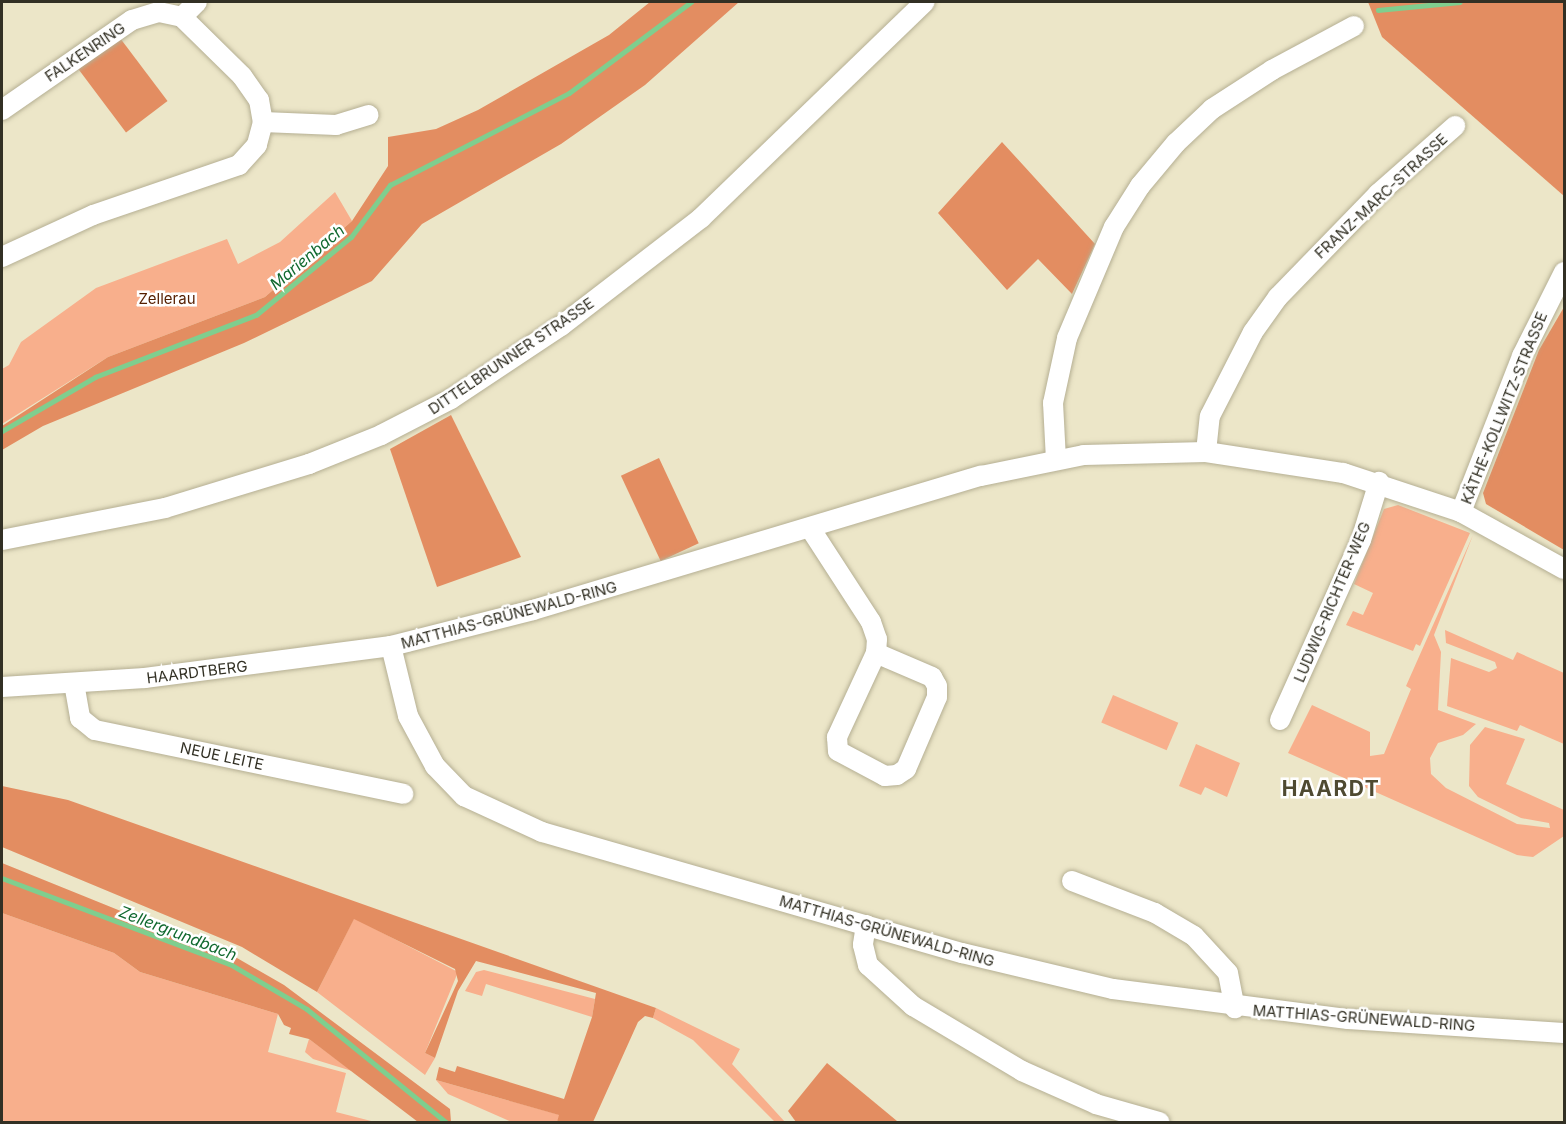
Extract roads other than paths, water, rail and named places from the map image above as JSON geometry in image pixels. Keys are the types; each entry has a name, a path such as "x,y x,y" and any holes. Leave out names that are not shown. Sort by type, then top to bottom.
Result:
{"street":[{"path":"2,257 93,215 240,165 257,145 263,122 250,85 182,17 197,2"},
{"name":"DITTELBRUNNER STRASSE","path":"2,540 165,508 309,464 381,435 451,399 561,326 701,218 925,2"},
{"name":"FALKENRING","path":"2,110 140,15 159,12 182,17"},
{"path":"1056,460 1053,403 1067,338 1114,227 1140,186 1176,143 1212,109 1272,70 1354,26"},
{"path":"263,122 336,125 369,115"},
{"name":"FRANZ-MARC-STRASSE","path":"1206,452 1210,416 1253,332 1278,297 1378,194 1455,126"},
{"name":"KÄTHE-KOLLWITZ-STRASSE","path":"1461,512 1521,357 1564,273"},
{"name":"MATTHIAS-GRÜNEWALD-RING","path":"1564,569 1461,512 1379,482 1302,463 1206,452 1138,451 1056,460 981,476 533,610 391,646 408,716 423,750 464,796 490,811 622,856 1055,977 1235,1008 1564,1033"},
{"name":"LUDWIG-RICHTER-WEG","path":"1280,720 1361,540 1379,482"},
{"path":"810,528 871,622 876,653 837,737 838,751 885,776 897,775 906,769 937,697 937,686 932,677 876,653"},
{"name":"HAARDTBERG","path":"2,687 74,683 391,646"},
{"name":"NEUE LEITE","path":"74,683 80,718 95,730 403,794"},
{"path":"1072,881 1155,914 1194,936 1228,973 1235,1008"},
{"path":"866,925 863,945 868,965 913,1006 1022,1071 1096,1104 1159,1122"}],"waterway":[{"name":"Marienbach","path":"2,431 95,377 256,315 351,237 390,185 569,93 691,2"},
{"path":"1378,10 1460,2"},
{"name":"Zellergrundbach","path":"2,878 230,964 307,1009 446,1122"}],"district":[{"name":"HAARDT","path":"1331,789"}],"park label":[{"name":"Zellerau","path":"167,299"}]}
